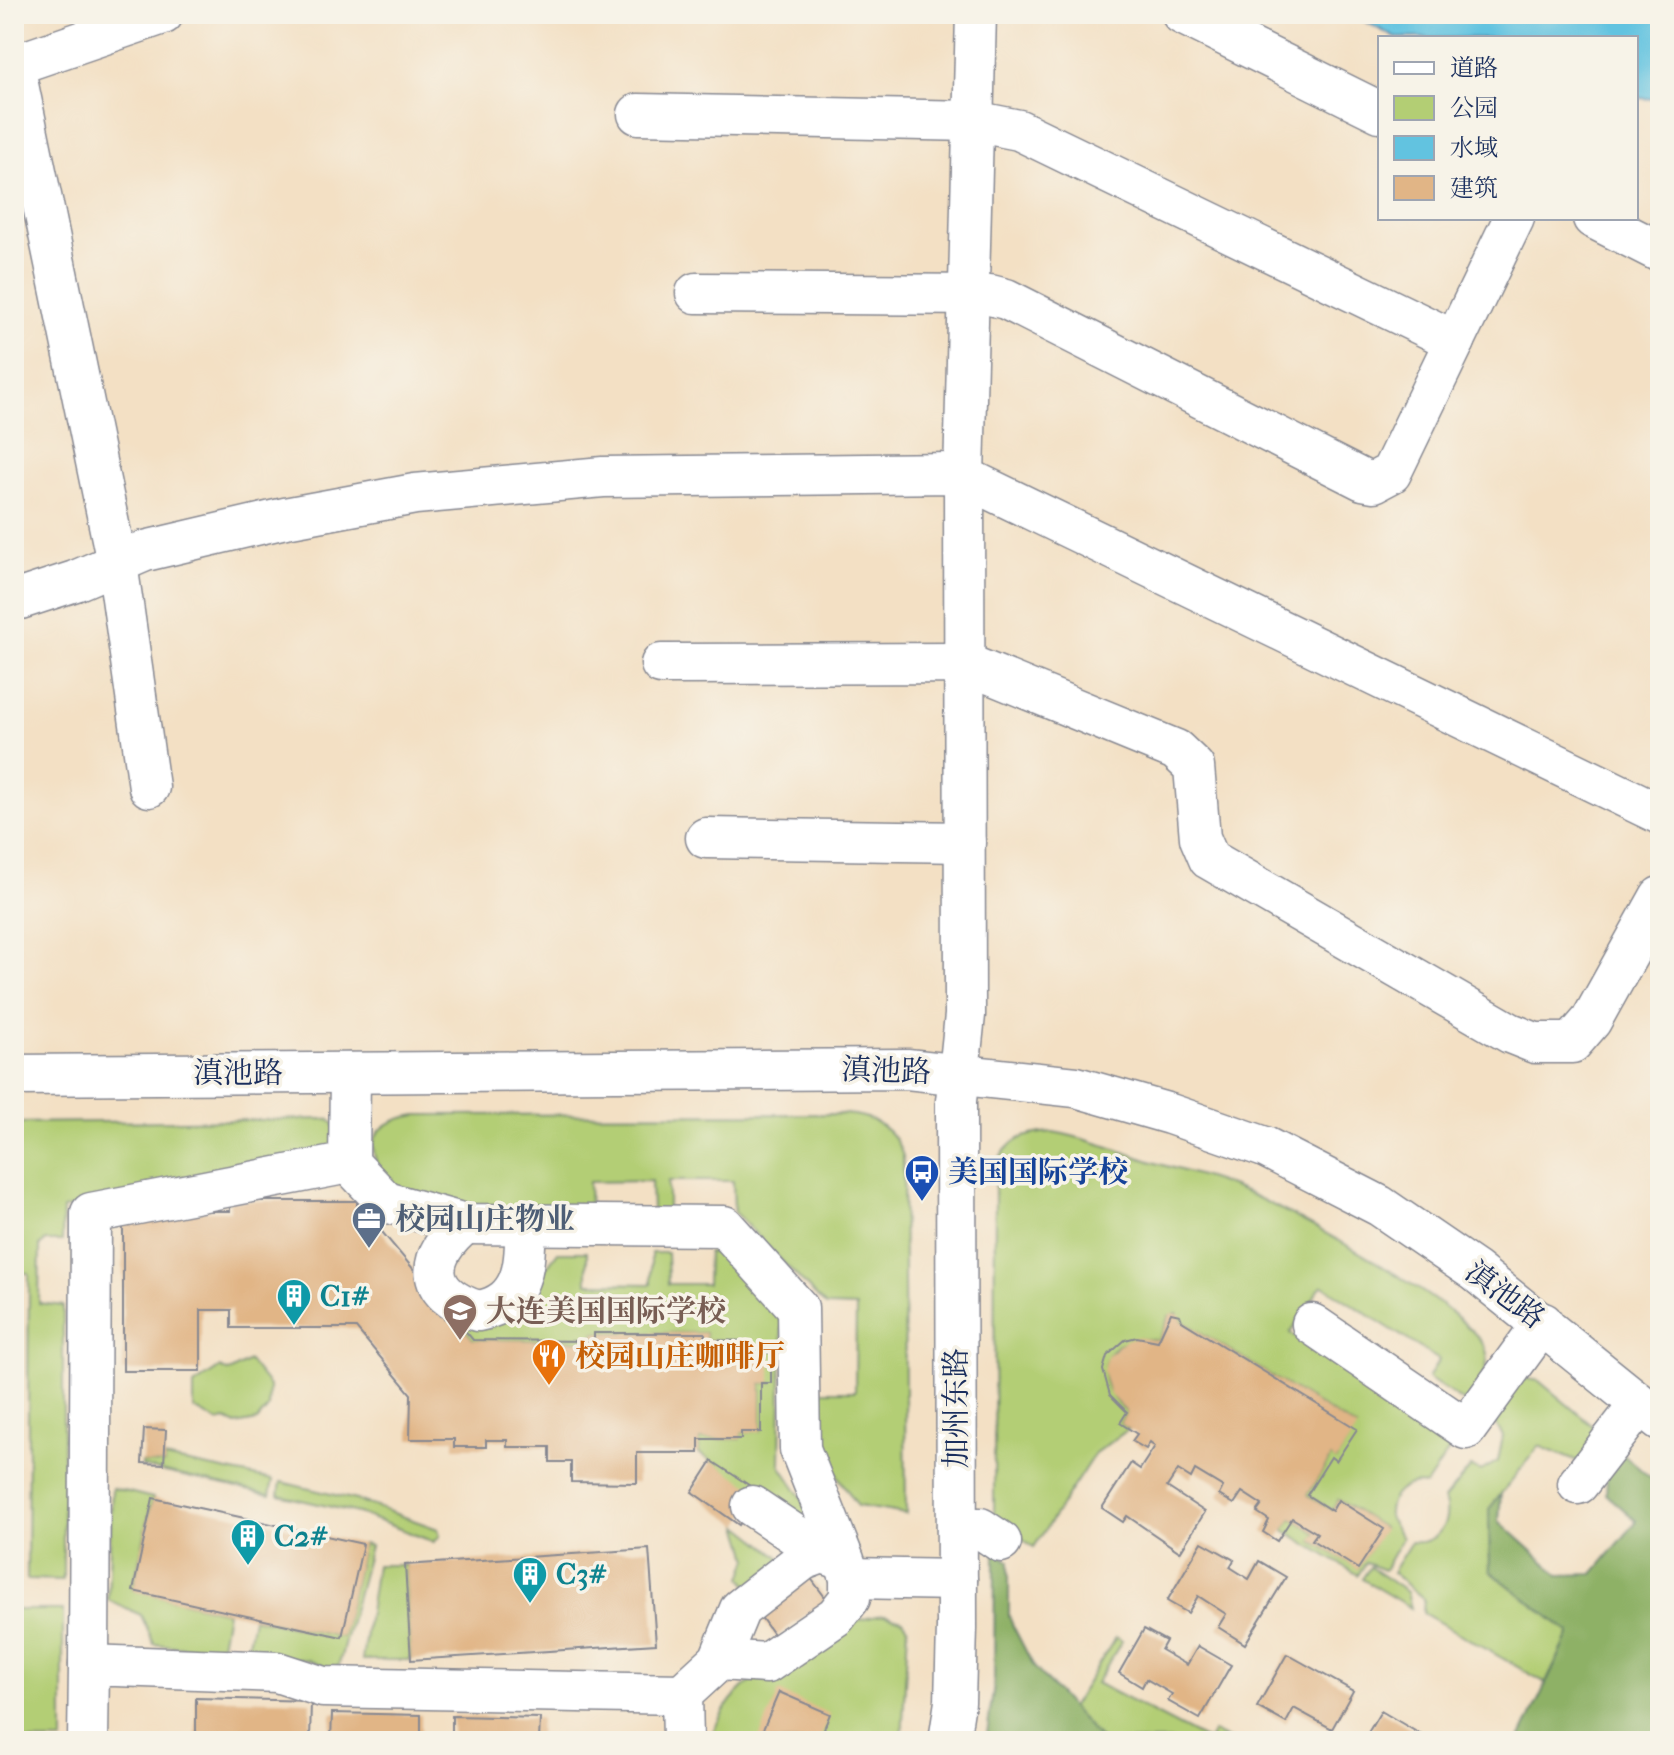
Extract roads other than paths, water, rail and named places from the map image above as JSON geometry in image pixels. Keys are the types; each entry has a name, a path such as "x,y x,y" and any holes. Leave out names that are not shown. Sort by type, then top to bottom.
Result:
{"street":[{"path":"149,787 117,563 14,65 163,14"},
{"name":"加州东路","path":"949,1741 955,1702 957,1580 956,1101 965,1015 964,476 976,14"},
{"path":"1182,14 1378,111"},
{"path":"638,114 973,121 1019,130 1455,341"},
{"path":"696,293 1006,299 1363,480 1374,482 1391,473 1513,220"},
{"path":"1597,220 1660,252"},
{"path":"14,601 145,551 415,494 603,477 936,471 964,476 1660,814"},
{"path":"661,664 964,663 1176,750 1194,767 1200,838 1209,859 1510,1033 1535,1043 1572,1043 1591,1021 1660,897"},
{"path":"706,838 965,842"},
{"name":"滇池路","path":"14,1075 907,1069 1076,1087 1265,1147 1380,1206 1475,1271 1650,1412"},
{"path":"350,1073 349,1163 386,1202 465,1224 724,1226 798,1308 800,1449 850,1598 836,1616 767,1663 719,1660"},
{"path":"88,1741 91,1213 349,1163"},
{"path":"465,1224 437,1252 436,1277 453,1299 478,1311 501,1303 520,1284 524,1271 525,1225"},
{"path":"1312,1324 1466,1429 1543,1323"},
{"path":"1578,1484 1650,1412"},
{"path":"752,1506 839,1564"},
{"path":"957,1528 980,1528 1001,1542"},
{"path":"89,1665 277,1672 323,1687 682,1694 719,1660 740,1609 803,1560 957,1580"},
{"path":"682,1694 683,1741"}],"water":[{"path":"1351,14 1660,14 1660,99 1638,98 1638,36 1392,36"}],"place":[{"name":"美国国际学校","path":"922,1203"},
{"name":"校园山庄物业","path":"369,1250"},
{"name":"C1#","path":"294,1327"},
{"name":"大连美国国际学校","path":"460,1342"},
{"name":"校园山庄咖啡厅","path":"549,1387"},
{"name":"C2#","path":"248,1567"},
{"name":"C3#","path":"530,1605"}]}
